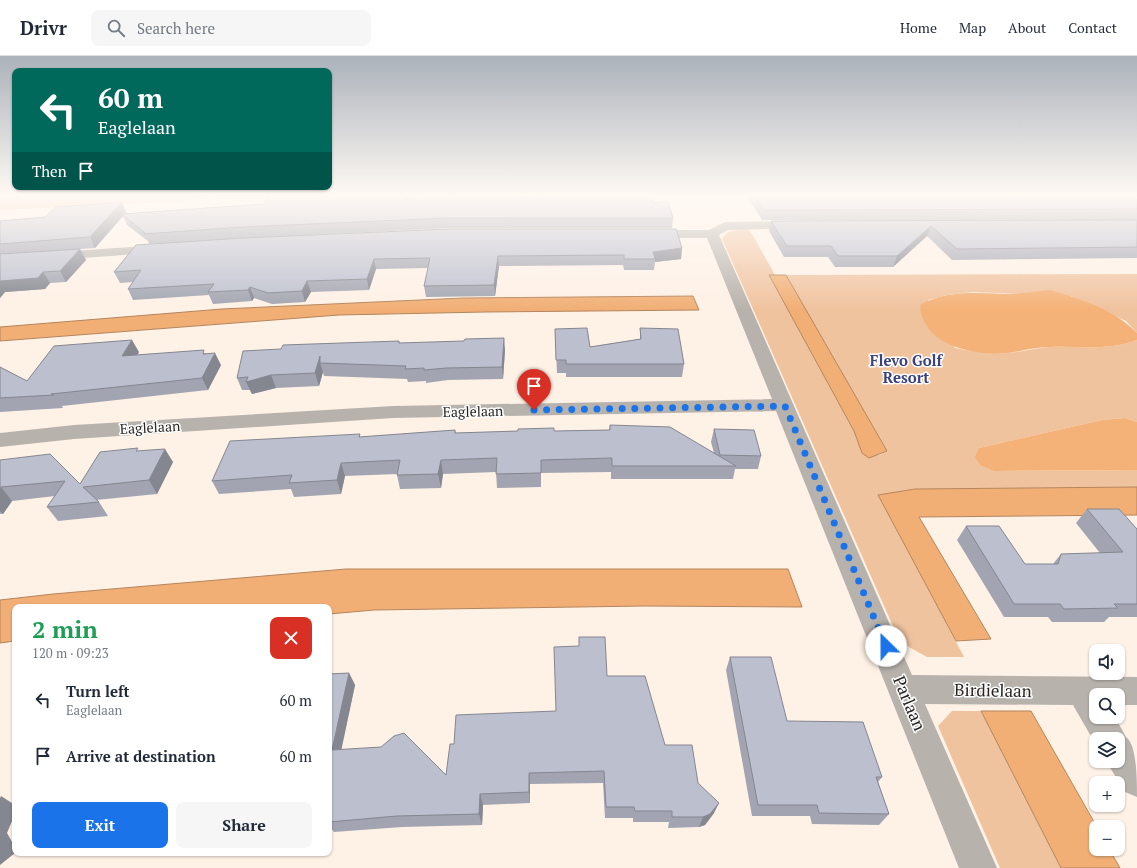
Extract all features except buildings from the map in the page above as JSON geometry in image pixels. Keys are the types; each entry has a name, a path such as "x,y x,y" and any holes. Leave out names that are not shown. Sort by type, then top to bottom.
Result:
{"street":[{"path":"633,234 712,234 785,406"},
{"path":"0,260 169,248"},
{"name":"Eaglelaan","path":"0,440 74,432 392,412 785,406"},
{"name":"Parlaan","path":"785,406 978,868"},
{"name":"Birdielaan","path":"904,689 1089,708"},
{"name":"Birdielaan","path":"1125,696 1137,691"},
{"path":"1125,761 1137,780"}],"shaded area":[{"path":"726,234 752,234 775,275 769,275 854,431 862,453 880,455 887,451 786,275 1137,274 1137,333 1126,321 1071,296 972,292 946,295 928,300 955,348 988,353 1007,353 1049,347 1115,346 1137,340 1137,422 1125,418 1102,420 979,448 994,471 1137,470 1137,487 915,489 879,495 964,657 927,657 900,642 722,239"},
{"path":"769,275 786,275 887,451 869,458 862,453 854,431"},
{"path":"1050,290 1085,301 1108,312 1128,325 1137,333 1137,340 1105,347 1045,347 1008,353 980,353 952,346 940,339 930,330 923,319 920,305 930,300 950,295 972,293 1015,294"},
{"path":"693,296 699,310 339,315 0,341 0,327 222,309 463,298"},
{"path":"1125,418 1137,422 1137,470 994,471 980,465 975,457 979,448 1102,420"},
{"path":"1137,487 1137,515 919,517 991,639 956,641 878,495 915,489"},
{"path":"346,569 788,569 802,607 645,606 374,610 332,614 332,604 12,604 12,641 0,643 0,600 53,594"},
{"path":"952,711 981,711 1061,868 1000,868 938,726"},
{"path":"981,711 1031,711 1093,820 1089,820 1089,856 1113,856 1120,868 1061,868"}],"district":[{"name":"Flevo Golf Resort","path":"906,368"}],"route":[{"path":"534,410 785,406 886,646"}]}
